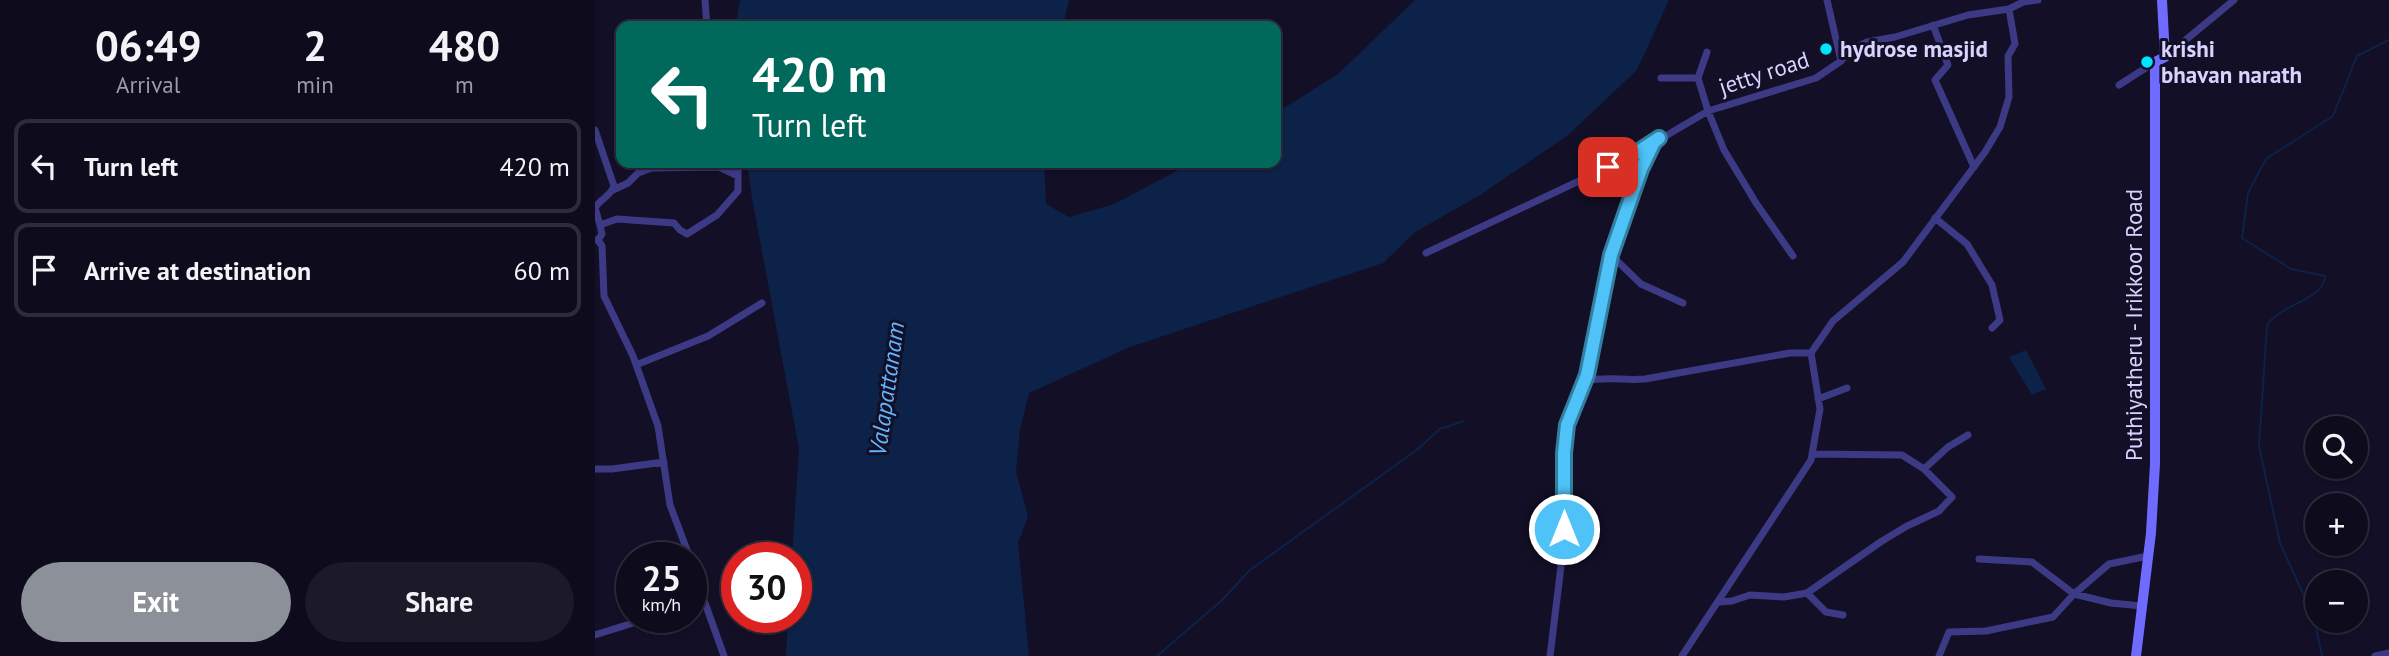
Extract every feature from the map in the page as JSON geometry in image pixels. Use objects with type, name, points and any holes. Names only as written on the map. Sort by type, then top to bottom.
[{"type":"main road","name":"Puthiyatheru - Irikkoor Road","points":[[2136,656],[2155,464],[2162,0]]},
{"type":"street","points":[[705,0],[707,21]]},
{"type":"street","points":[[1827,0],[1841,61]]},
{"type":"street","name":"jetty road","points":[[1426,253],[1630,157],[1708,111],[1816,78],[1841,61],[1851,50],[1867,42],[2039,0]]},
{"type":"street","points":[[2119,85],[2160,60],[2234,0]]},
{"type":"street","points":[[1682,656],[1811,460],[1819,409],[1811,353],[1833,321],[1903,262],[1974,167],[2000,127],[2009,97],[2008,56],[2015,44],[2009,9]]},
{"type":"street","points":[[1933,25],[1948,65],[1935,80],[1974,167]]},
{"type":"street","points":[[1707,52],[1698,78],[1724,150],[1793,256]]},
{"type":"street","points":[[1661,78],[1698,78]]},
{"type":"street","points":[[595,130],[614,186],[613,190]]},
{"type":"street","points":[[1550,656],[1562,558],[1567,425],[1585,381],[1611,255],[1641,169],[1654,142],[1659,138]]},
{"type":"street","points":[[652,168],[638,173],[599,202],[595,208],[602,234],[596,240],[602,246],[604,296],[636,365],[658,426],[670,505],[684,542]]},
{"type":"street","points":[[721,168],[738,176]]},
{"type":"street","points":[[600,225],[617,219],[674,223],[687,233],[717,215],[738,191],[738,168]]},
{"type":"street","points":[[1935,218],[1967,244],[1992,285],[2000,320],[1992,328]]},
{"type":"street","points":[[1611,255],[1641,284],[1683,303]]},
{"type":"street","points":[[636,365],[708,336],[762,303]]},
{"type":"street","points":[[1585,381],[1603,377],[1646,379],[1790,353],[1811,353]]},
{"type":"street","points":[[1818,399],[1847,388]]},
{"type":"street","points":[[1924,469],[1948,447],[1968,435]]},
{"type":"street","points":[[1719,602],[1732,601],[1750,594],[1784,597],[1807,593],[1898,531],[1939,511],[1952,498],[1924,469],[1902,455],[1812,454]]},
{"type":"street","points":[[595,469],[664,462]]},
{"type":"street","points":[[1939,656],[1949,632],[1986,631],[2053,617],[2074,594],[2109,564],[2148,556]]},
{"type":"street","points":[[1979,559],[2032,562],[2074,594],[2111,603],[2142,606]]},
{"type":"street","points":[[1807,593],[1826,612],[1843,615]]},
{"type":"street","points":[[707,609],[724,656]]},
{"type":"street","points":[[595,635],[616,628]]},
{"type":"street","points":[[2375,656],[2389,653]]},
{"type":"water","points":[[740,0],[1069,0],[1064,21],[737,21]]},
{"type":"water","name":"Valapattanam","points":[[1415,0],[1669,0],[1637,70],[1567,136],[1480,195],[1414,233],[1383,263],[1130,347],[1029,393],[1020,430],[1016,471],[1028,517],[1018,543],[1029,656],[786,656],[787,633],[812,633],[812,542],[793,542],[799,449],[748,168],[1044,168],[1046,204],[1069,217],[1114,204],[1182,168],[1281,168],[1281,110],[1338,74]]},
{"type":"water","points":[[2026,350],[2046,389],[2032,395],[2009,357]]},
{"type":"waterway","points":[[2322,656],[2314,618],[2280,543],[2259,446],[2267,325],[2282,312],[2310,297],[2323,284],[2325,276],[2291,269],[2242,238],[2248,193],[2266,159],[2333,116],[2357,56],[2389,40]]},
{"type":"waterway","points":[[1157,656],[1221,601],[1250,570],[1418,449],[1440,429],[1464,421]]},
{"type":"place","name":"hydrose masjid","points":[[1826,49]]},
{"type":"place","name":"krishi bhavan narath","points":[[2147,62]]},
{"type":"route","points":[[1564,529],[1564,453],[1567,425],[1587,375],[1611,255],[1641,169],[1654,142],[1659,138],[1630,157],[1608,167]]}]
